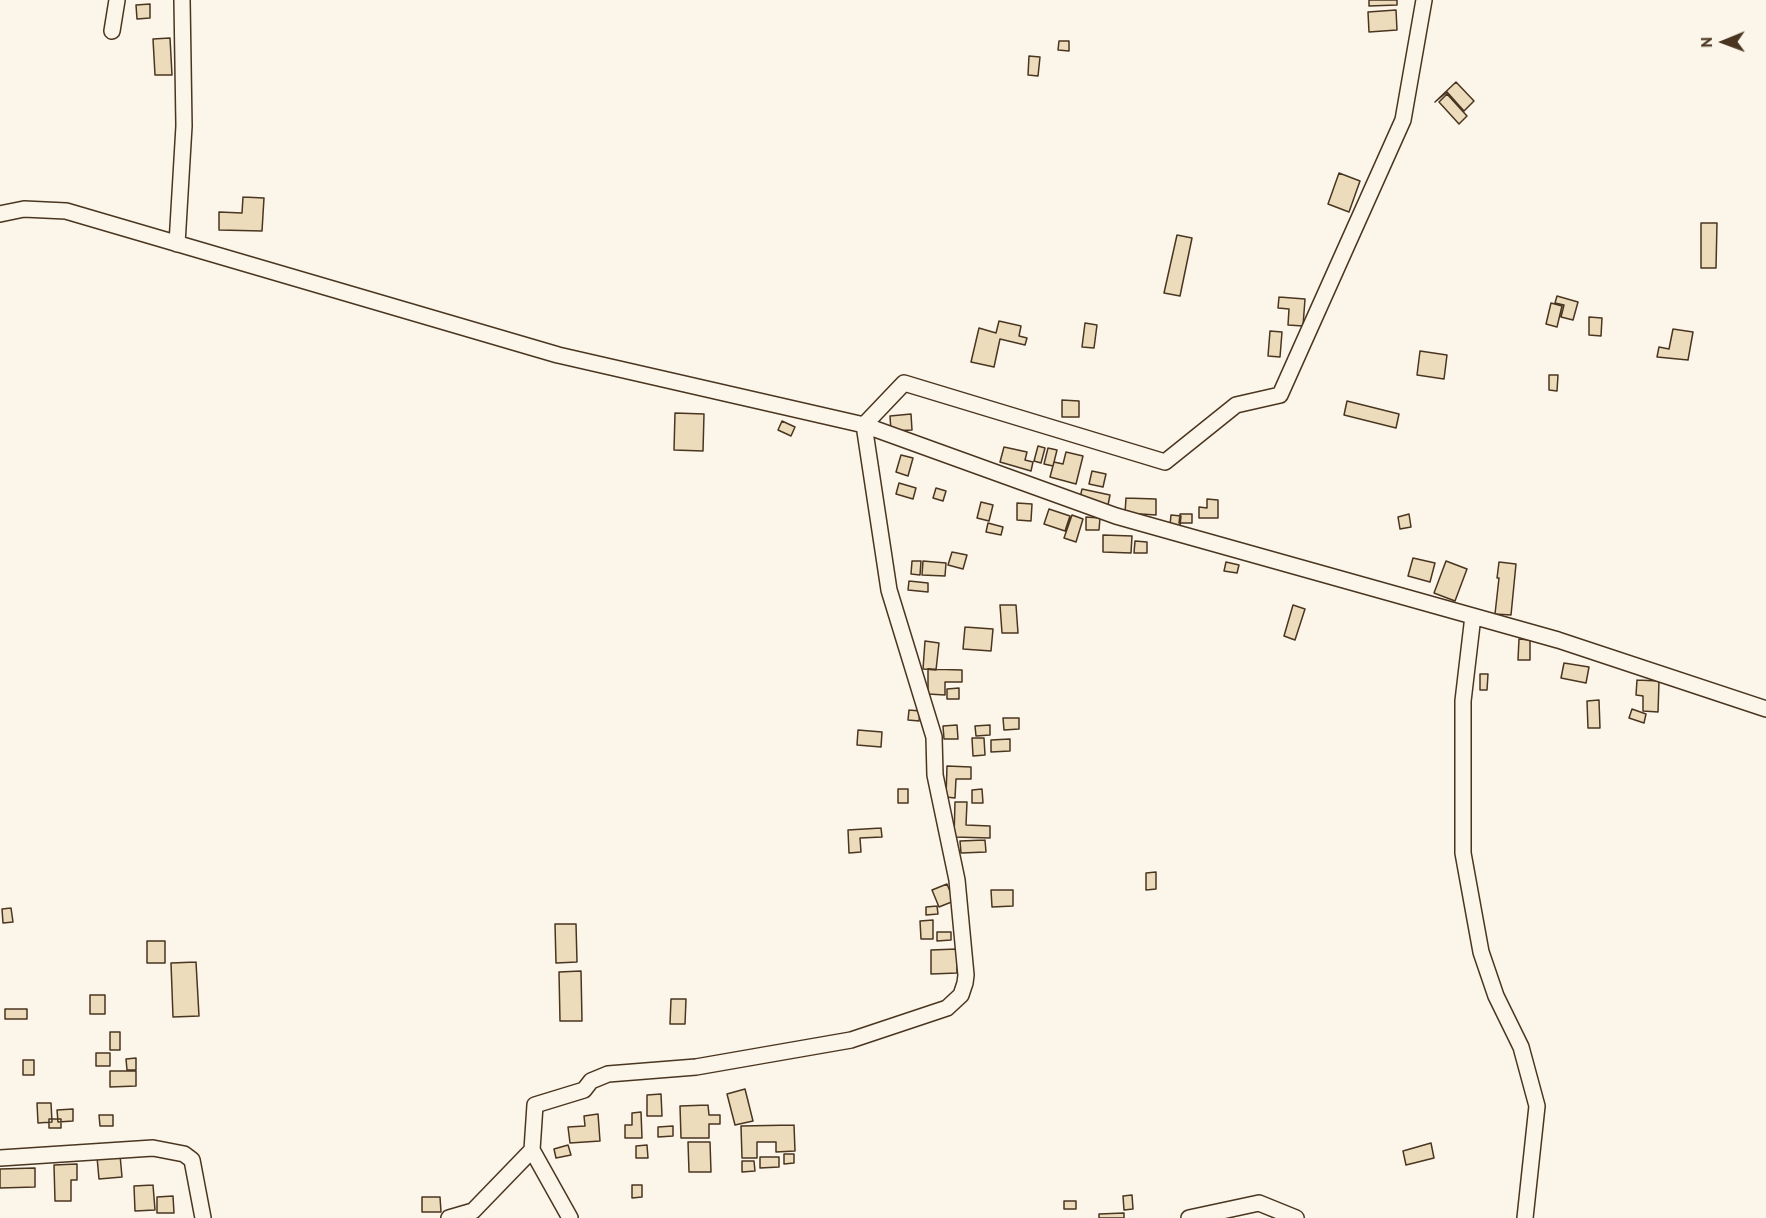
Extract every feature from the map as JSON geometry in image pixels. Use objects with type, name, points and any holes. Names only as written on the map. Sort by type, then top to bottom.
[{"type":"street","points":[[112,31],[117,0]]},
{"type":"street","points":[[177,244],[184,126],[182,0]]},
{"type":"street","points":[[864,425],[904,383],[1165,462],[1236,405],[1280,395],[1403,120],[1424,0]]},
{"type":"street","points":[[0,214],[24,209],[66,211],[558,355],[864,425],[1116,516],[1558,640],[1766,710]]},
{"type":"street","points":[[570,1218],[532,1150],[535,1105],[584,1090],[591,1081],[609,1074],[696,1067],[851,1040],[946,1008],[964,989],[965,957],[957,880],[935,775],[934,737],[889,590],[864,425]]},
{"type":"street","points":[[1473,616],[1463,701],[1463,853],[1481,952],[1496,996],[1521,1047],[1537,1106],[1525,1218]]},
{"type":"street","points":[[0,1158],[153,1148],[184,1154],[192,1160],[203,1218]]},
{"type":"street","points":[[449,1218],[474,1211],[532,1150]]},
{"type":"street","points":[[1189,1218],[1259,1203],[1296,1218]]},
{"type":"building","points":[[1369,0],[1397,0],[1397,5],[1369,6]]},
{"type":"building","points":[[150,4],[150,18],[137,19],[136,5]]},
{"type":"building","points":[[1396,10],[1397,30],[1369,32],[1368,12]]},
{"type":"building","points":[[170,38],[172,75],[155,75],[153,39]]},
{"type":"building","points":[[1059,41],[1069,41],[1069,51],[1058,50]]},
{"type":"building","points":[[1029,56],[1040,57],[1038,76],[1028,75]]},
{"type":"building","points":[[1456,82],[1474,101],[1464,111],[1447,92],[1435,102]]},
{"type":"building","points":[[1447,94],[1467,116],[1459,124],[1439,102]]},
{"type":"building","points":[[1339,173],[1360,181],[1349,212],[1328,204]]},
{"type":"building","points":[[243,197],[264,198],[262,231],[219,230],[219,212],[242,213]]},
{"type":"building","points":[[1701,223],[1717,223],[1716,268],[1701,268]]},
{"type":"building","points":[[1177,235],[1192,238],[1180,296],[1164,293]]},
{"type":"building","points":[[1557,296],[1578,302],[1573,320],[1561,317],[1564,305],[1555,303]]},
{"type":"building","points":[[1279,297],[1305,299],[1303,326],[1288,325],[1289,309],[1278,308]]},
{"type":"building","points":[[1551,303],[1562,306],[1557,327],[1546,324]]},
{"type":"building","points":[[1589,317],[1602,318],[1601,336],[1589,335]]},
{"type":"building","points":[[999,321],[1021,326],[1019,336],[1027,338],[1025,345],[1000,339],[994,367],[971,362],[979,328],[996,333]]},
{"type":"building","points":[[1085,323],[1097,325],[1094,348],[1082,347]]},
{"type":"building","points":[[1673,329],[1693,332],[1688,360],[1657,357],[1659,347],[1669,349]]},
{"type":"building","points":[[1270,331],[1282,332],[1280,357],[1268,356]]},
{"type":"building","points":[[1420,351],[1447,355],[1444,379],[1417,375]]},
{"type":"building","points":[[1549,375],[1558,375],[1557,391],[1549,390]]},
{"type":"building","points":[[1062,400],[1079,401],[1079,417],[1062,417]]},
{"type":"building","points":[[1347,401],[1399,414],[1396,428],[1344,415]]},
{"type":"building","points":[[675,413],[704,414],[703,451],[674,450]]},
{"type":"building","points":[[911,414],[912,430],[891,431],[890,416]]},
{"type":"building","points":[[782,421],[795,427],[791,436],[778,430]]},
{"type":"building","points":[[1038,446],[1045,448],[1041,463],[1034,461]]},
{"type":"building","points":[[1004,447],[1027,452],[1025,460],[1033,462],[1031,471],[1000,462]]},
{"type":"building","points":[[1048,448],[1057,450],[1053,466],[1044,464]]},
{"type":"building","points":[[1066,452],[1083,456],[1076,484],[1050,477],[1054,462],[1063,464]]},
{"type":"building","points":[[901,455],[913,458],[908,476],[896,472]]},
{"type":"building","points":[[1092,471],[1106,474],[1103,487],[1089,484]]},
{"type":"building","points":[[899,483],[916,488],[913,499],[896,494]]},
{"type":"building","points":[[936,488],[946,491],[943,501],[933,498]]},
{"type":"building","points":[[1082,489],[1110,495],[1108,505],[1080,498]]},
{"type":"building","points":[[1126,498],[1156,499],[1156,515],[1125,513]]},
{"type":"building","points":[[1207,499],[1218,500],[1218,518],[1199,518],[1199,507],[1207,508]]},
{"type":"building","points":[[981,502],[993,505],[989,521],[977,518]]},
{"type":"building","points":[[1017,503],[1032,504],[1031,521],[1017,520]]},
{"type":"building","points":[[1049,509],[1070,516],[1065,531],[1044,524]]},
{"type":"building","points":[[1180,514],[1192,514],[1192,523],[1179,523]]},
{"type":"building","points":[[1409,514],[1411,527],[1400,529],[1398,517]]},
{"type":"building","points":[[1072,515],[1083,519],[1076,542],[1064,538]]},
{"type":"building","points":[[1171,515],[1181,516],[1180,526],[1170,525]]},
{"type":"building","points":[[1086,517],[1100,518],[1099,530],[1086,530]]},
{"type":"building","points":[[988,523],[1003,527],[1001,535],[986,532]]},
{"type":"building","points":[[1103,535],[1132,536],[1131,553],[1103,552]]},
{"type":"building","points":[[1135,541],[1147,542],[1147,553],[1134,553]]},
{"type":"building","points":[[952,552],[967,555],[963,569],[948,565]]},
{"type":"building","points":[[1413,558],[1435,563],[1430,582],[1408,576]]},
{"type":"building","points":[[912,561],[921,561],[920,575],[911,574]]},
{"type":"building","points":[[923,561],[946,563],[945,576],[922,575]]},
{"type":"building","points":[[1446,561],[1467,569],[1455,601],[1434,593]]},
{"type":"building","points":[[1226,562],[1239,565],[1237,573],[1224,571]]},
{"type":"building","points":[[1499,562],[1516,564],[1511,615],[1495,614]]},
{"type":"building","points":[[909,581],[928,583],[928,592],[908,590]]},
{"type":"building","points":[[1000,605],[1016,605],[1018,633],[1002,633]]},
{"type":"building","points":[[1293,605],[1305,609],[1295,640],[1284,636]]},
{"type":"building","points":[[965,627],[993,629],[991,651],[963,649]]},
{"type":"building","points":[[1519,639],[1530,640],[1530,660],[1518,660]]},
{"type":"building","points":[[925,641],[939,643],[936,670],[923,669]]},
{"type":"building","points":[[1564,663],[1589,667],[1586,683],[1561,678]]},
{"type":"building","points":[[928,669],[962,670],[962,682],[945,682],[945,695],[928,694]]},
{"type":"building","points":[[1480,674],[1488,674],[1487,690],[1480,690]]},
{"type":"building","points":[[1637,680],[1659,681],[1658,712],[1643,711],[1643,696],[1636,695]]},
{"type":"building","points":[[959,688],[959,699],[947,699],[947,689]]},
{"type":"building","points":[[1599,700],[1600,728],[1588,728],[1587,701]]},
{"type":"building","points":[[1632,709],[1646,714],[1644,723],[1629,718]]},
{"type":"building","points":[[909,710],[920,711],[919,721],[908,720]]},
{"type":"building","points":[[1003,718],[1019,718],[1019,729],[1004,730]]},
{"type":"building","points":[[957,725],[958,739],[944,739],[943,726]]},
{"type":"building","points":[[990,725],[990,735],[976,736],[975,726]]},
{"type":"building","points":[[858,730],[882,732],[881,747],[857,745]]},
{"type":"building","points":[[972,738],[984,738],[985,755],[973,756]]},
{"type":"building","points":[[1010,739],[1010,751],[991,752],[991,740]]},
{"type":"building","points":[[947,766],[971,767],[971,779],[956,779],[955,798],[946,797]]},
{"type":"building","points":[[898,789],[908,789],[908,803],[898,803]]},
{"type":"building","points":[[982,789],[983,803],[972,803],[972,790]]},
{"type":"building","points":[[955,802],[967,802],[966,825],[990,826],[990,838],[954,837]]},
{"type":"building","points":[[881,828],[882,837],[860,838],[861,852],[849,853],[848,830]]},
{"type":"building","points":[[985,840],[986,852],[961,853],[960,841]]},
{"type":"building","points":[[1156,872],[1156,889],[1146,890],[1146,873]]},
{"type":"building","points":[[947,884],[954,901],[939,907],[932,890]]},
{"type":"building","points":[[991,890],[1013,890],[1013,906],[992,907]]},
{"type":"building","points":[[937,906],[938,914],[926,915],[926,907]]},
{"type":"building","points":[[11,908],[13,922],[3,923],[2,909]]},
{"type":"building","points":[[933,920],[933,939],[921,939],[920,921]]},
{"type":"building","points":[[555,924],[576,924],[577,962],[556,963]]},
{"type":"building","points":[[937,932],[951,932],[951,940],[937,941]]},
{"type":"building","points":[[147,941],[165,941],[165,963],[147,963]]},
{"type":"building","points":[[957,949],[957,973],[931,974],[931,950]]},
{"type":"building","points":[[196,962],[199,1016],[173,1017],[171,963]]},
{"type":"building","points":[[581,971],[582,1021],[560,1021],[559,972]]},
{"type":"building","points":[[90,995],[105,995],[105,1014],[90,1014]]},
{"type":"building","points":[[671,999],[686,999],[685,1024],[670,1024]]},
{"type":"building","points":[[5,1009],[27,1009],[27,1019],[5,1019]]},
{"type":"building","points":[[110,1032],[120,1032],[120,1050],[110,1050]]},
{"type":"building","points":[[96,1053],[110,1053],[110,1066],[96,1066]]},
{"type":"building","points":[[136,1058],[136,1070],[127,1070],[126,1059]]},
{"type":"building","points":[[23,1060],[34,1060],[34,1075],[23,1075]]},
{"type":"building","points":[[110,1071],[136,1071],[136,1086],[110,1087]]},
{"type":"building","points":[[745,1089],[753,1121],[735,1125],[727,1094]]},
{"type":"building","points":[[661,1094],[662,1116],[647,1116],[647,1095]]},
{"type":"building","points":[[37,1103],[51,1103],[52,1122],[38,1123]]},
{"type":"building","points":[[708,1105],[709,1115],[720,1115],[720,1124],[709,1124],[709,1138],[681,1138],[680,1106]]},
{"type":"building","points":[[73,1109],[73,1121],[58,1122],[57,1110]]},
{"type":"building","points":[[641,1112],[642,1138],[625,1138],[625,1125],[632,1125],[632,1113]]},
{"type":"building","points":[[598,1114],[600,1141],[570,1143],[568,1127],[585,1126],[584,1116]]},
{"type":"building","points":[[99,1115],[113,1115],[113,1126],[100,1126]]},
{"type":"building","points":[[49,1119],[61,1119],[61,1128],[49,1128]]},
{"type":"building","points":[[794,1125],[795,1151],[776,1152],[776,1142],[757,1142],[757,1158],[742,1158],[741,1126]]},
{"type":"building","points":[[673,1126],[673,1136],[658,1137],[658,1127]]},
{"type":"building","points":[[688,1142],[710,1142],[711,1172],[689,1172]]},
{"type":"building","points":[[1431,1143],[1434,1158],[1406,1165],[1403,1151]]},
{"type":"building","points":[[568,1145],[571,1155],[556,1158],[554,1149]]},
{"type":"building","points":[[647,1145],[648,1158],[636,1158],[636,1146]]},
{"type":"building","points":[[784,1154],[794,1154],[794,1163],[784,1164]]},
{"type":"building","points":[[120,1155],[122,1177],[99,1179],[97,1157]]},
{"type":"building","points":[[760,1157],[779,1157],[779,1167],[760,1168]]},
{"type":"building","points":[[742,1161],[754,1161],[755,1171],[742,1172]]},
{"type":"building","points":[[77,1164],[77,1180],[71,1180],[71,1201],[55,1201],[54,1165]]},
{"type":"building","points":[[35,1168],[35,1187],[0,1188],[0,1169]]},
{"type":"building","points":[[153,1185],[155,1210],[135,1211],[134,1186]]},
{"type":"building","points":[[632,1185],[642,1185],[642,1197],[632,1198]]},
{"type":"building","points":[[1132,1195],[1133,1209],[1124,1210],[1123,1196]]},
{"type":"building","points":[[173,1196],[174,1213],[157,1213],[157,1197]]},
{"type":"building","points":[[422,1197],[440,1197],[441,1212],[422,1212]]},
{"type":"building","points":[[1064,1201],[1076,1201],[1076,1209],[1064,1209]]},
{"type":"building","points":[[1124,1213],[1124,1218],[1099,1218],[1099,1214]]}]
